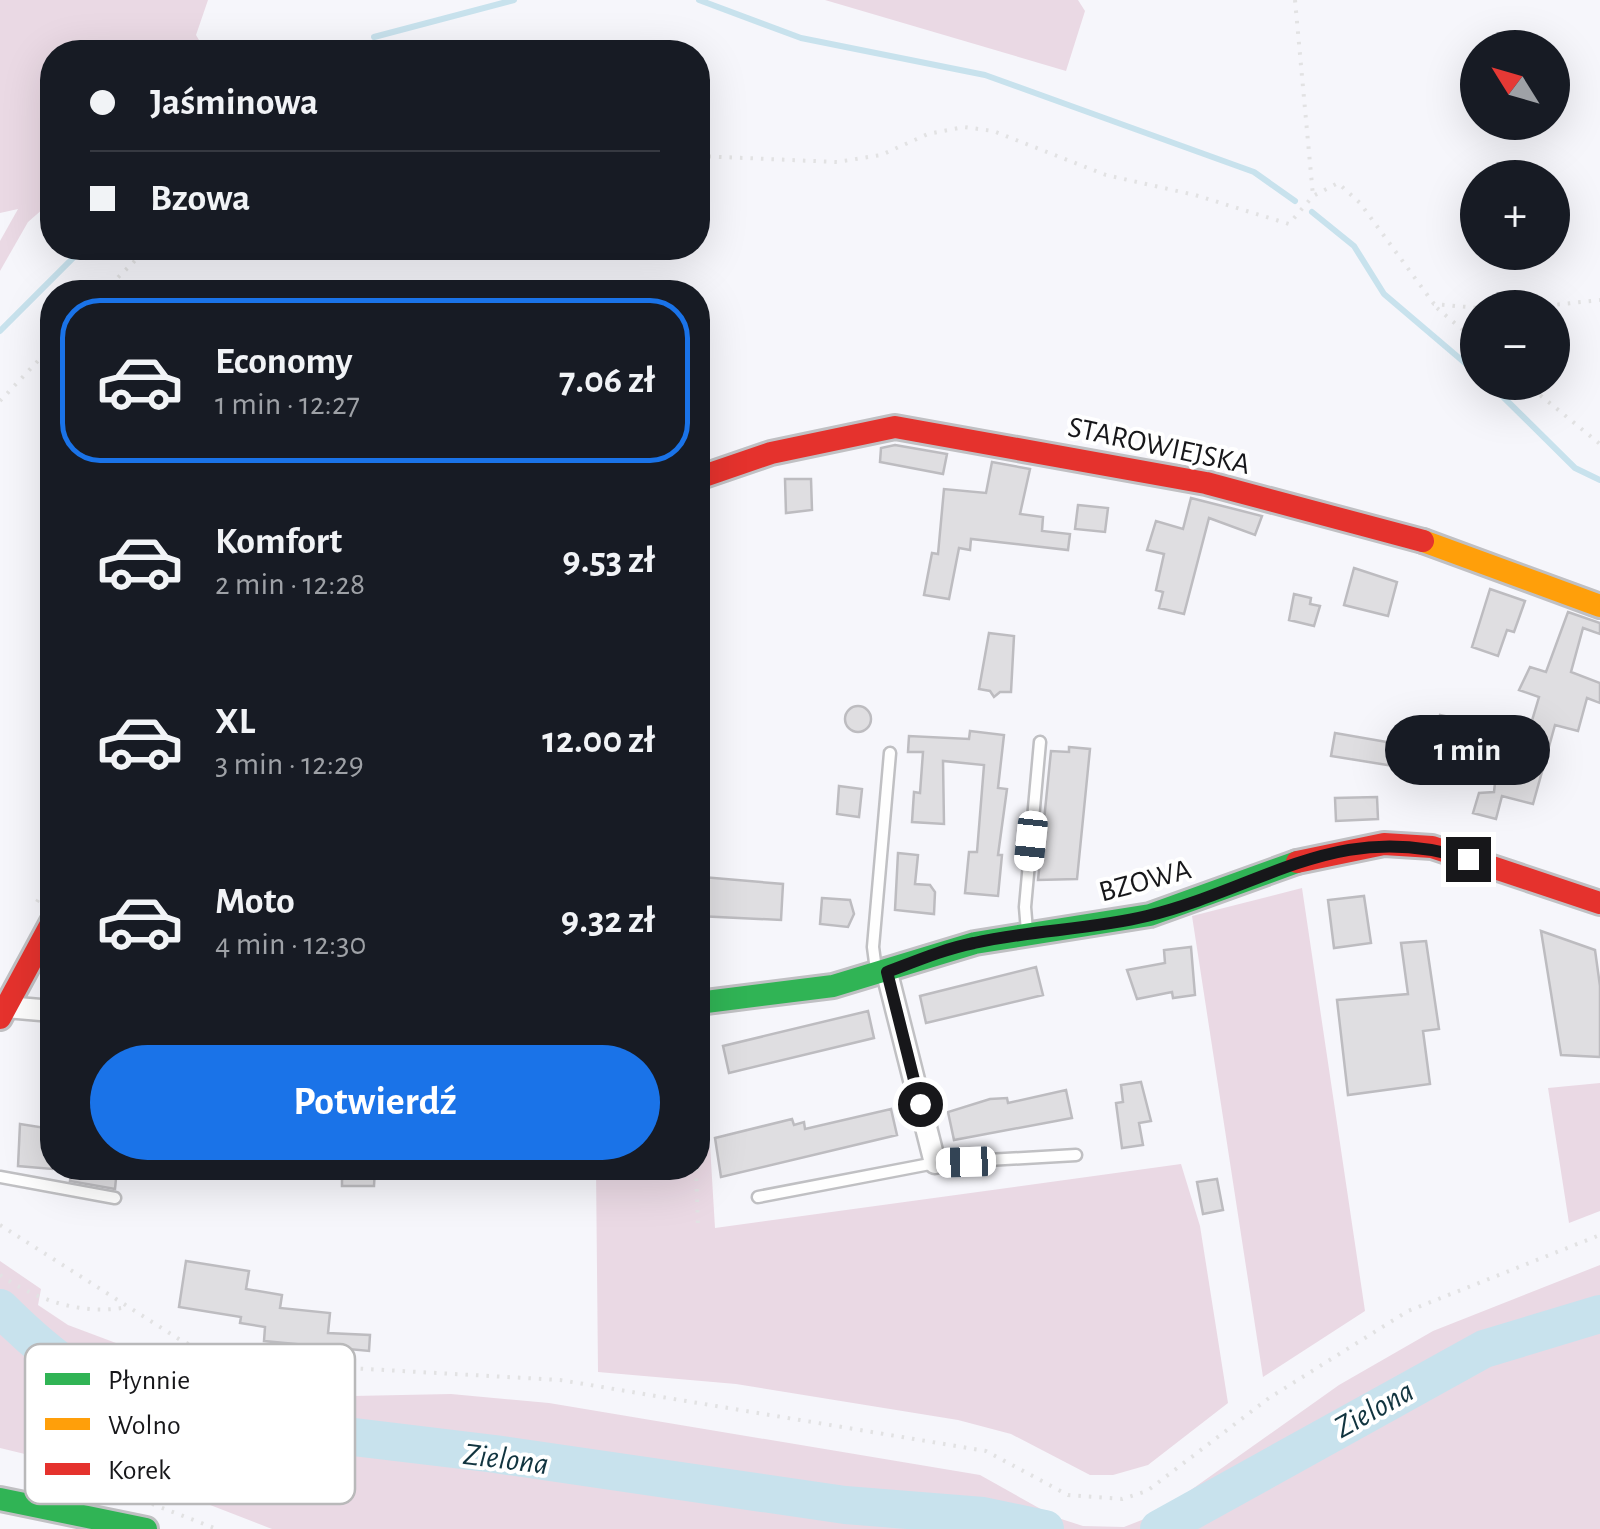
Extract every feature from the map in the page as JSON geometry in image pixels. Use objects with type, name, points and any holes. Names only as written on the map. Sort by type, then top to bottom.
[{"type":"street","name":"STAROWIEJSKA","points":[[710,474],[771,453],[895,427],[1206,483],[1452,549],[1600,606]]},
{"type":"street","name":"BZOWA","points":[[710,1002],[806,990],[882,974],[974,942],[1150,915],[1284,864],[1384,844],[1432,848],[1600,903]]},
{"type":"street","points":[[40,944],[3,1012],[40,1011]]},
{"type":"street","points":[[882,974],[935,1163]]},
{"type":"street","points":[[0,1499],[146,1529]]},
{"type":"lane","points":[[1028,934],[1025,907],[1040,742]]},
{"type":"lane","points":[[882,974],[873,947],[890,754]]},
{"type":"lane","points":[[758,1197],[935,1163],[1076,1155]]},
{"type":"lane","points":[[0,1176],[114,1198]]},
{"type":"path","points":[[1295,0],[1313,196]]},
{"type":"path","points":[[710,157],[837,162],[881,154],[928,134],[964,127],[993,130],[1106,176],[1196,196],[1288,224],[1313,196],[1338,183],[1360,203],[1434,304],[1460,326]]},
{"type":"path","points":[[115,280],[136,260]]},
{"type":"path","points":[[1570,303],[1600,300]]},
{"type":"path","points":[[1434,304],[1460,306]]},
{"type":"path","points":[[0,401],[40,359]]},
{"type":"path","points":[[1546,400],[1600,444]]},
{"type":"path","points":[[696,1180],[698,1227]]},
{"type":"path","points":[[0,1225],[189,1344]]},
{"type":"path","points":[[355,1368],[560,1380],[986,1451],[1068,1494],[1122,1499],[1147,1491],[1302,1375],[1408,1311],[1600,1235]]},
{"type":"path","points":[[0,1275],[39,1298],[92,1309],[127,1307]]},
{"type":"shaded area","points":[[0,0],[208,0],[196,35],[199,40],[40,40],[40,212],[28,222],[0,271],[0,241],[18,209],[0,213]]},
{"type":"shaded area","points":[[825,0],[1078,0],[1085,11],[1066,71]]},
{"type":"shaded area","points":[[1302,888],[1365,1311],[1263,1377],[1192,916]]},
{"type":"shaded area","points":[[1600,1083],[1600,1211],[1569,1223],[1548,1088]]},
{"type":"shaded area","points":[[710,1145],[715,1228],[1181,1164],[1200,1226],[1228,1403],[1148,1465],[1113,1475],[1090,1475],[1011,1434],[958,1420],[736,1384],[598,1372],[596,1180],[710,1180]]},
{"type":"shaded area","points":[[0,1261],[41,1289],[38,1305],[68,1325],[119,1344],[25,1344],[25,1454],[0,1448]]},
{"type":"shaded area","points":[[1600,1265],[1600,1529],[272,1529],[207,1504],[355,1504],[355,1396],[451,1394],[549,1403],[980,1475],[1055,1517],[1083,1526],[1124,1527],[1157,1514],[1339,1385],[1433,1331]]},
{"type":"building","points":[[895,445],[947,454],[943,474],[880,462],[881,448]]},
{"type":"building","points":[[992,462],[1030,469],[1020,514],[1043,517],[1042,531],[1070,534],[1068,550],[971,539],[970,550],[959,548],[949,599],[924,595],[932,553],[938,554],[944,489],[986,493]]},
{"type":"building","points":[[785,479],[811,479],[812,510],[786,513]]},
{"type":"building","points":[[1191,498],[1262,516],[1255,535],[1209,518],[1184,614],[1159,608],[1163,592],[1156,590],[1164,554],[1147,550],[1156,521],[1183,529]]},
{"type":"building","points":[[1078,505],[1108,508],[1105,532],[1075,529]]},
{"type":"building","points":[[1354,568],[1397,582],[1388,616],[1344,605]]},
{"type":"building","points":[[1490,589],[1525,601],[1514,632],[1507,630],[1498,656],[1472,647]]},
{"type":"building","points":[[1294,594],[1311,598],[1310,604],[1320,606],[1314,626],[1289,620]]},
{"type":"building","points":[[1568,612],[1600,623],[1600,634],[1583,628],[1571,672],[1600,683],[1600,703],[1587,698],[1578,731],[1555,725],[1533,804],[1502,796],[1496,819],[1473,813],[1479,793],[1494,792],[1495,783],[1440,774],[1441,760],[1429,757],[1440,715],[1528,734],[1539,697],[1519,690],[1530,667],[1546,672]]},
{"type":"building","points":[[989,633],[1014,636],[1011,692],[1000,692],[994,697],[990,691],[979,689]]},
{"type":"building","points":[[858,706],[867,710],[871,719],[867,728],[858,732],[849,728],[845,719],[849,710]]},
{"type":"building","points":[[970,731],[1004,735],[998,788],[1007,789],[998,855],[1002,855],[998,896],[965,893],[969,852],[977,852],[984,765],[943,761],[944,824],[912,822],[914,792],[920,793],[923,752],[908,752],[909,736],[969,739]]},
{"type":"building","points":[[1335,733],[1404,745],[1400,767],[1331,756]]},
{"type":"building","points":[[1069,747],[1090,749],[1077,879],[1038,880],[1051,751],[1069,752]]},
{"type":"building","points":[[839,786],[862,789],[859,817],[837,814]]},
{"type":"building","points":[[1377,797],[1378,819],[1336,821],[1335,798]]},
{"type":"building","points":[[898,853],[918,855],[915,884],[930,885],[935,892],[934,914],[895,910]]},
{"type":"building","points":[[710,878],[783,884],[781,920],[710,917]]},
{"type":"building","points":[[1364,896],[1371,943],[1334,948],[1328,900]]},
{"type":"building","points":[[822,898],[850,900],[854,914],[848,927],[820,924]]},
{"type":"building","points":[[1541,931],[1595,950],[1600,986],[1600,1057],[1561,1055]]},
{"type":"building","points":[[1426,941],[1439,1029],[1423,1031],[1430,1084],[1348,1095],[1337,1000],[1408,994],[1401,943]]},
{"type":"building","points":[[1191,947],[1195,995],[1173,998],[1172,992],[1137,999],[1127,970],[1165,963],[1164,950]]},
{"type":"building","points":[[1036,967],[1043,995],[926,1023],[920,996]]},
{"type":"building","points":[[868,1011],[874,1038],[729,1073],[723,1046]]},
{"type":"building","points":[[1141,1082],[1151,1121],[1139,1123],[1143,1145],[1122,1148],[1116,1103],[1123,1102],[1121,1085]]},
{"type":"building","points":[[1066,1090],[1072,1118],[954,1140],[948,1112],[990,1099],[1007,1098],[1008,1103]]},
{"type":"building","points":[[891,1109],[897,1135],[721,1177],[715,1138],[792,1119],[794,1125],[804,1122],[805,1129]]},
{"type":"building","points":[[20,1124],[40,1127],[40,1168],[18,1166]]},
{"type":"building","points":[[1217,1179],[1223,1210],[1203,1214],[1197,1182]]},
{"type":"building","points":[[70,1180],[116,1180],[115,1189]]},
{"type":"building","points":[[342,1180],[374,1180],[374,1186],[342,1186]]},
{"type":"building","points":[[186,1261],[249,1271],[246,1289],[282,1295],[280,1308],[330,1313],[328,1333],[370,1335],[369,1351],[355,1350],[355,1344],[264,1341],[265,1327],[240,1323],[241,1317],[179,1307]]},
{"type":"waterway","points":[[374,37],[514,0]]},
{"type":"waterway","points":[[699,0],[801,38],[985,75],[1254,172],[1295,201]]},
{"type":"waterway","points":[[1312,212],[1354,246],[1384,294],[1460,359]]},
{"type":"waterway","points":[[51,280],[71,260]]},
{"type":"waterway","points":[[0,331],[40,291]]},
{"type":"waterway","points":[[1506,400],[1575,468],[1600,480]]},
{"type":"waterway","name":"Zielona","points":[[0,1308],[39,1344]]},
{"type":"waterway","name":"Zielona","points":[[1159,1529],[1484,1349],[1600,1314]]},
{"type":"waterway","name":"Zielona","points":[[355,1437],[845,1505],[983,1516],[1045,1529]]},
{"type":"traffic: fast","points":[[710,1001],[833,986],[975,943],[1150,915],[1297,862]]},
{"type":"traffic: fast","points":[[0,1499],[146,1529]]},
{"type":"traffic: slow","points":[[1423,541],[1600,606]]},
{"type":"traffic: jam","points":[[710,474],[771,453],[895,427],[1206,483],[1423,541]]},
{"type":"traffic: jam","points":[[1297,862],[1384,844],[1432,847],[1600,903]]},
{"type":"traffic: jam","points":[[0,1018],[40,944]]},
{"type":"route","points":[[920,1104],[887,972],[974,942],[1150,915],[1233,887],[1284,864],[1331,852],[1410,844],[1468,859]]}]
